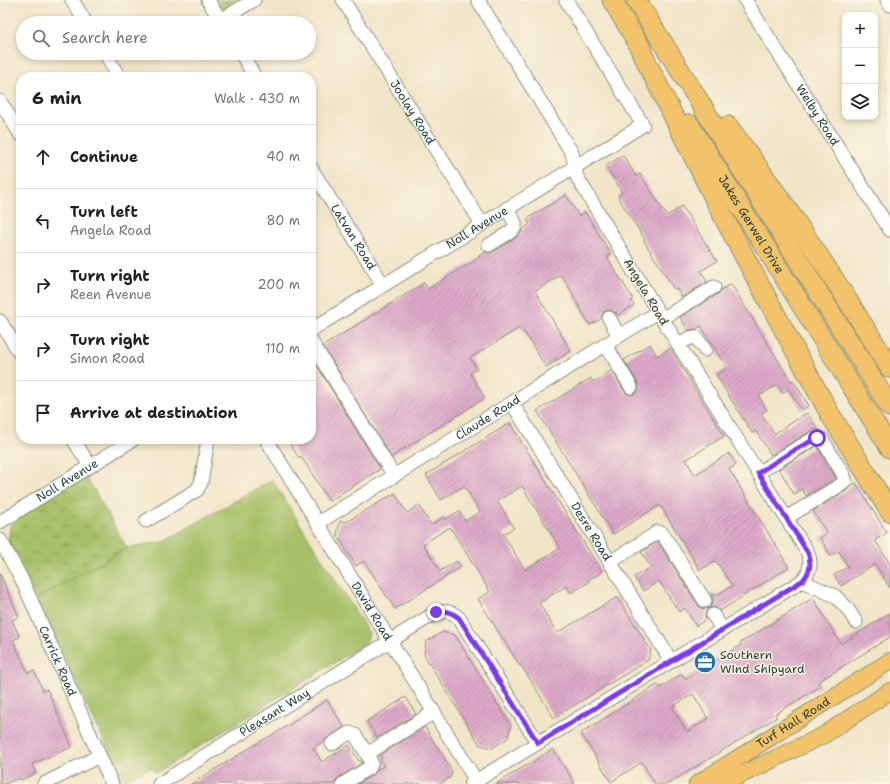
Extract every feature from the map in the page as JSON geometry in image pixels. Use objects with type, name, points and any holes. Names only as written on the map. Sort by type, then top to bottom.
[{"type":"highway","name":"Jakes Gerwel Drive","points":[[612,0],[890,448]]},
{"type":"highway","name":"Jakes Gerwel Drive","points":[[636,0],[890,407]]},
{"type":"highway","points":[[651,24],[776,191],[855,310],[890,368]]},
{"type":"highway","points":[[634,37],[757,282],[830,414],[890,512]]},
{"type":"main road","name":"Turf Hall Road","points":[[697,784],[890,661]]},
{"type":"main road","name":"Turf Hall Road","points":[[722,784],[824,735],[890,691]]},
{"type":"street","points":[[72,0],[82,16]]},
{"type":"street","points":[[208,0],[218,16]]},
{"type":"street","points":[[231,16],[254,0]]},
{"type":"street","name":"Joolay Road","points":[[343,0],[482,224]]},
{"type":"street","name":"Angela Road","points":[[478,0],[572,153],[577,178],[810,557],[809,570],[802,581]]},
{"type":"street","name":"Noll Avenue","points":[[316,327],[643,125],[566,0]]},
{"type":"street","name":"Welby Road","points":[[745,0],[890,230]]},
{"type":"street","points":[[887,0],[890,5]]},
{"type":"street","points":[[108,60],[116,72]]},
{"type":"street","points":[[245,60],[252,72]]},
{"type":"street","points":[[0,101],[16,127]]},
{"type":"street","name":"Latvan Road","points":[[316,176],[383,285]]},
{"type":"street","points":[[488,245],[510,232],[515,227],[515,223],[507,208]]},
{"type":"street","name":"Claude Road","points":[[318,523],[605,344],[714,287]]},
{"type":"street","points":[[608,318],[619,336]]},
{"type":"street","points":[[0,321],[16,347]]},
{"type":"street","points":[[678,344],[690,338],[696,337],[706,350]]},
{"type":"street","points":[[605,344],[631,386]]},
{"type":"street","points":[[316,349],[394,476]]},
{"type":"street","name":"Desre Road","points":[[512,403],[671,661]]},
{"type":"street","points":[[758,473],[791,452],[819,438],[822,440],[844,474],[845,482],[786,518]]},
{"type":"street","points":[[76,444],[90,466]]},
{"type":"street","name":"Noll Avenue","points":[[0,522],[126,444]]},
{"type":"street","points":[[146,521],[197,490],[201,482],[207,444]]},
{"type":"street","name":"David Road","points":[[269,444],[434,712],[475,783]]},
{"type":"street","points":[[610,562],[657,532],[662,533],[705,601]]},
{"type":"street","name":"Carrick Road","points":[[0,540],[22,580],[112,784]]},
{"type":"street","points":[[475,783],[722,629],[802,581],[835,596],[847,608],[856,622]]},
{"type":"street","name":"Pleasant Way","points":[[159,784],[436,612],[446,611],[456,615],[459,618],[538,743]]},
{"type":"street","points":[[713,615],[722,629]]},
{"type":"street","points":[[366,754],[434,712]]},
{"type":"street","points":[[332,744],[349,733],[355,735],[371,761],[372,765],[370,767],[343,784]]},
{"type":"street","points":[[44,784],[99,756]]},
{"type":"green space","points":[[213,0],[244,0],[232,7],[224,8],[216,5]]},
{"type":"green space","points":[[84,476],[94,490],[127,548],[36,599],[8,542],[11,522]]},
{"type":"green space","points":[[272,480],[369,633],[366,643],[156,773],[150,767],[126,780],[122,778],[36,599],[127,548],[163,542]]},
{"type":"building","points":[[623,155],[636,176],[640,174],[667,216],[682,206],[717,261],[701,271],[707,282],[682,297],[676,288],[674,289],[618,197],[622,192],[606,166]]},
{"type":"building","points":[[566,195],[579,216],[585,212],[611,254],[607,257],[633,299],[631,301],[634,305],[618,315],[616,312],[615,313],[610,310],[605,311],[602,314],[601,319],[590,325],[573,296],[574,295],[561,275],[535,291],[571,351],[546,367],[521,327],[470,358],[477,369],[470,373],[485,398],[391,457],[323,346],[424,283],[428,289],[480,257],[479,256],[485,252],[493,252],[514,239],[530,224],[527,219]]},
{"type":"building","points":[[731,284],[791,381],[793,380],[809,406],[802,410],[788,389],[782,393],[777,385],[759,396],[767,410],[761,413],[774,434],[807,413],[818,429],[813,430],[771,455],[756,431],[752,433],[716,375],[727,368],[701,326],[696,329],[688,330],[680,317],[718,294],[721,290]]},
{"type":"building","points":[[650,344],[657,356],[670,348],[724,436],[686,460],[695,475],[729,453],[736,465],[729,469],[789,567],[720,611],[713,607],[709,608],[713,600],[711,595],[713,593],[715,596],[732,586],[716,561],[700,570],[660,505],[613,534],[537,411],[591,378],[593,382],[612,370],[624,391],[627,394],[635,394],[638,391],[638,383],[624,360]]},
{"type":"building","points":[[316,364],[380,469],[329,501],[301,456],[299,458],[290,444],[316,444]]},
{"type":"building","points":[[510,423],[602,572],[588,580],[589,582],[571,593],[566,586],[539,603],[557,633],[617,597],[651,650],[648,660],[554,718],[478,599],[490,592],[450,527],[423,544],[440,571],[457,561],[461,567],[395,609],[364,561],[356,566],[337,535],[340,521],[346,522],[395,493],[407,513],[419,505],[431,525],[444,517],[446,519],[459,511],[465,521],[480,512],[464,486],[441,500],[426,475]],"holes":[[[522,486],[560,548],[525,570],[503,534],[514,528],[497,501]]]},
{"type":"building","points":[[817,446],[836,478],[806,496],[802,489],[794,494],[779,469]]},
{"type":"building","points":[[856,483],[887,533],[875,540],[890,564],[890,588],[875,564],[841,586],[834,575],[848,567],[839,551],[831,556],[820,538],[827,533],[813,511],[846,491]]},
{"type":"building","points":[[658,542],[698,605],[701,608],[709,608],[706,612],[706,619],[696,626],[685,608],[679,612],[659,581],[643,591],[634,577],[651,567],[641,552]]},
{"type":"building","points":[[0,574],[19,617],[12,620],[20,637],[13,640],[28,673],[34,670],[43,691],[47,689],[72,747],[32,764],[36,773],[21,780],[20,778],[4,784],[0,784]]},
{"type":"building","points":[[813,598],[841,644],[890,613],[890,637],[818,682],[821,686],[775,714],[777,717],[668,784],[655,784],[642,762],[611,782],[581,733],[657,685],[660,688],[682,674],[685,679],[741,645],[740,643]],"holes":[[[693,694],[708,719],[687,732],[672,707]]]},
{"type":"building","points":[[442,632],[455,635],[511,726],[508,738],[492,748],[480,745],[424,655],[426,642]]},
{"type":"building","points":[[406,697],[416,714],[377,738],[367,721]]},
{"type":"building","points":[[327,700],[344,727],[313,748],[322,762],[349,745],[359,761],[360,760],[362,763],[339,777],[335,784],[191,784],[294,722]]},
{"type":"building","points":[[425,727],[452,771],[451,777],[440,784],[358,784],[384,766],[380,760],[382,758],[380,755]]},
{"type":"building","points":[[553,749],[575,784],[496,784]]},
{"type":"place","name":"Southern Wind Shipyard","points":[[705,662]]},
{"type":"route","points":[[436,612],[451,612],[459,618],[538,743],[802,581],[809,570],[810,557],[758,473],[812,439],[817,438]]}]
